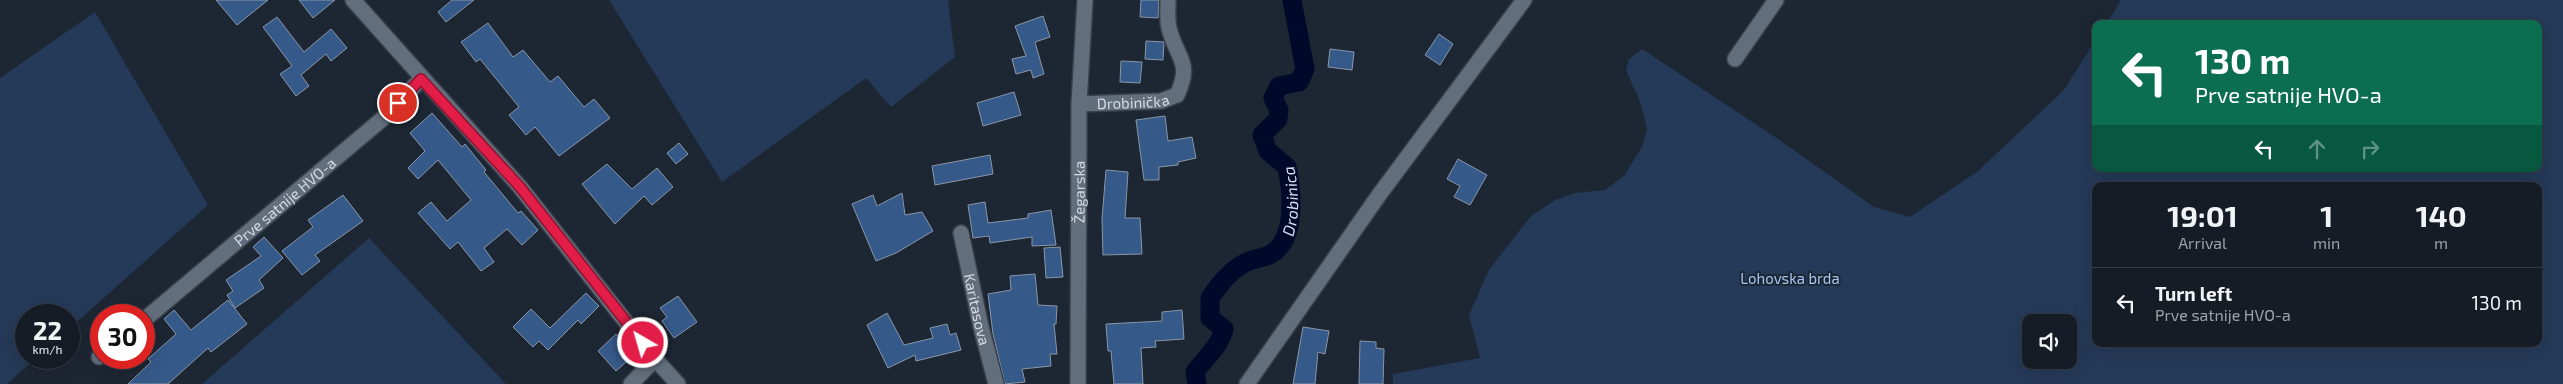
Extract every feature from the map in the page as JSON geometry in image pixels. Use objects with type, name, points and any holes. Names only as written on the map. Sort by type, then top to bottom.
[{"type":"street","points":[[353,0],[421,79],[520,187],[655,359],[678,384]]},
{"type":"street","name":"Žegarska","points":[[1078,384],[1079,104],[1085,0]]},
{"type":"street","name":"Drobinička","points":[[1079,104],[1161,101],[1177,95],[1185,78],[1183,62],[1168,27],[1168,0]]},
{"type":"street","points":[[1247,384],[1380,195],[1524,0]]},
{"type":"street","points":[[1735,59],[1776,0]]},
{"type":"street","name":"Prve satnije HVO-a","points":[[155,311],[380,121],[421,79]]},
{"type":"street","name":"Karitasova","points":[[961,233],[981,328],[996,384]]},
{"type":"street","points":[[631,384],[655,359]]},
{"type":"green space","points":[[609,0],[948,0],[955,57],[891,107],[866,78],[722,182]]},
{"type":"green space","name":"Lohovska brda","points":[[2121,0],[2563,0],[2563,384],[1393,384],[1393,374],[1480,358],[1469,315],[1489,270],[1530,217],[1555,200],[1575,193],[1605,190],[1624,176],[1642,147],[1647,129],[1641,104],[1626,70],[1629,59],[1642,49],[1775,137],[1874,207],[1910,217],[1978,171],[2064,90],[2092,45],[2092,172],[2542,172],[2542,20],[2108,20]]},
{"type":"green space","points":[[95,12],[208,205],[97,304],[90,304],[90,310],[80,319],[80,304],[15,304],[15,369],[24,369],[7,384],[0,384],[0,78]]},
{"type":"green space","points":[[369,238],[506,384],[202,384]]},
{"type":"building","points":[[216,0],[268,0],[237,25]]},
{"type":"building","points":[[299,0],[335,0],[313,18]]},
{"type":"building","points":[[452,0],[474,0],[446,22],[438,12]]},
{"type":"building","points":[[1141,0],[1159,0],[1158,18],[1140,17]]},
{"type":"building","points":[[1043,16],[1050,37],[1035,42],[1044,74],[1033,78],[1031,70],[1016,74],[1012,59],[1026,56],[1015,26]]},
{"type":"building","points":[[277,17],[304,52],[331,29],[347,48],[331,61],[326,54],[301,75],[309,86],[296,96],[280,74],[292,66],[263,27]]},
{"type":"building","points":[[488,23],[513,57],[523,50],[550,82],[558,76],[584,107],[594,99],[610,118],[559,156],[535,127],[526,135],[509,115],[519,107],[480,59],[476,62],[461,42]]},
{"type":"building","points":[[1439,34],[1453,44],[1440,65],[1425,55]]},
{"type":"building","points":[[1146,41],[1164,42],[1163,60],[1145,59]]},
{"type":"building","points":[[1330,49],[1354,52],[1352,70],[1328,67]]},
{"type":"building","points":[[1121,61],[1142,62],[1140,83],[1120,82]]},
{"type":"building","points":[[1014,92],[1021,115],[983,126],[977,103]]},
{"type":"building","points":[[432,113],[462,147],[465,144],[486,170],[484,172],[518,213],[521,211],[538,230],[522,245],[507,229],[484,248],[494,262],[481,271],[458,242],[450,249],[418,213],[431,202],[447,221],[471,200],[438,160],[418,179],[408,168],[425,151],[410,133]]},
{"type":"building","points":[[1165,116],[1168,141],[1192,137],[1196,158],[1178,162],[1178,165],[1159,167],[1159,180],[1144,180],[1136,120]]},
{"type":"building","points":[[679,143],[688,154],[676,164],[667,153]]},
{"type":"building","points":[[990,155],[993,174],[935,185],[932,166]]},
{"type":"building","points":[[1458,159],[1487,175],[1470,205],[1454,197],[1460,186],[1447,179]]},
{"type":"building","points":[[607,164],[632,189],[657,168],[673,187],[652,205],[644,196],[615,224],[582,184]]},
{"type":"building","points":[[1106,170],[1128,172],[1125,218],[1140,218],[1142,254],[1103,255],[1102,219]]},
{"type":"building","points":[[902,193],[905,215],[922,212],[933,231],[896,253],[876,261],[852,204],[873,195],[877,206]]},
{"type":"building","points":[[343,195],[363,221],[315,255],[320,261],[302,275],[282,251],[313,227],[308,220]]},
{"type":"building","points":[[985,202],[988,223],[1028,218],[1028,214],[1051,210],[1056,245],[1032,246],[1032,237],[990,243],[989,236],[973,238],[968,205]]},
{"type":"building","points":[[264,237],[283,258],[259,280],[264,288],[235,308],[227,295],[233,291],[226,280],[261,256],[253,247]]},
{"type":"building","points":[[1060,247],[1063,277],[1046,278],[1044,248]]},
{"type":"building","points":[[1035,274],[1038,305],[1057,306],[1056,324],[1054,324],[1057,354],[1050,354],[1051,366],[1022,369],[1025,382],[1005,384],[993,334],[988,294],[1011,290],[1010,276]]},
{"type":"building","points":[[586,293],[599,306],[581,324],[578,320],[548,350],[539,341],[533,347],[513,327],[531,309],[550,328]]},
{"type":"building","points":[[678,296],[697,322],[674,338],[662,321],[667,317],[660,308]]},
{"type":"building","points":[[228,300],[247,324],[211,352],[208,348],[168,384],[128,384],[144,369],[155,369],[155,353],[176,334],[164,319],[174,310],[191,330]]},
{"type":"building","points":[[1182,310],[1184,339],[1155,341],[1156,347],[1141,348],[1143,384],[1114,384],[1111,351],[1108,351],[1106,324],[1162,321],[1162,312]]},
{"type":"building","points":[[887,313],[904,345],[933,338],[930,328],[947,324],[950,335],[956,333],[961,350],[916,361],[915,355],[888,368],[867,325]]},
{"type":"building","points":[[1303,327],[1329,331],[1325,354],[1318,352],[1315,384],[1293,384]]},
{"type":"building","points":[[616,334],[635,354],[616,371],[598,351]]},
{"type":"building","points":[[1360,341],[1376,342],[1376,348],[1384,349],[1383,384],[1359,384]]},
{"type":"waterway","name":"Drobinica","points":[[1197,384],[1195,372],[1216,346],[1224,329],[1210,318],[1210,298],[1222,282],[1237,268],[1249,261],[1269,255],[1279,247],[1289,226],[1291,201],[1287,167],[1268,151],[1262,135],[1278,119],[1279,110],[1273,98],[1279,86],[1299,82],[1305,69],[1292,0]]},
{"type":"route","points":[[398,103],[421,79],[520,187],[643,343]]}]
